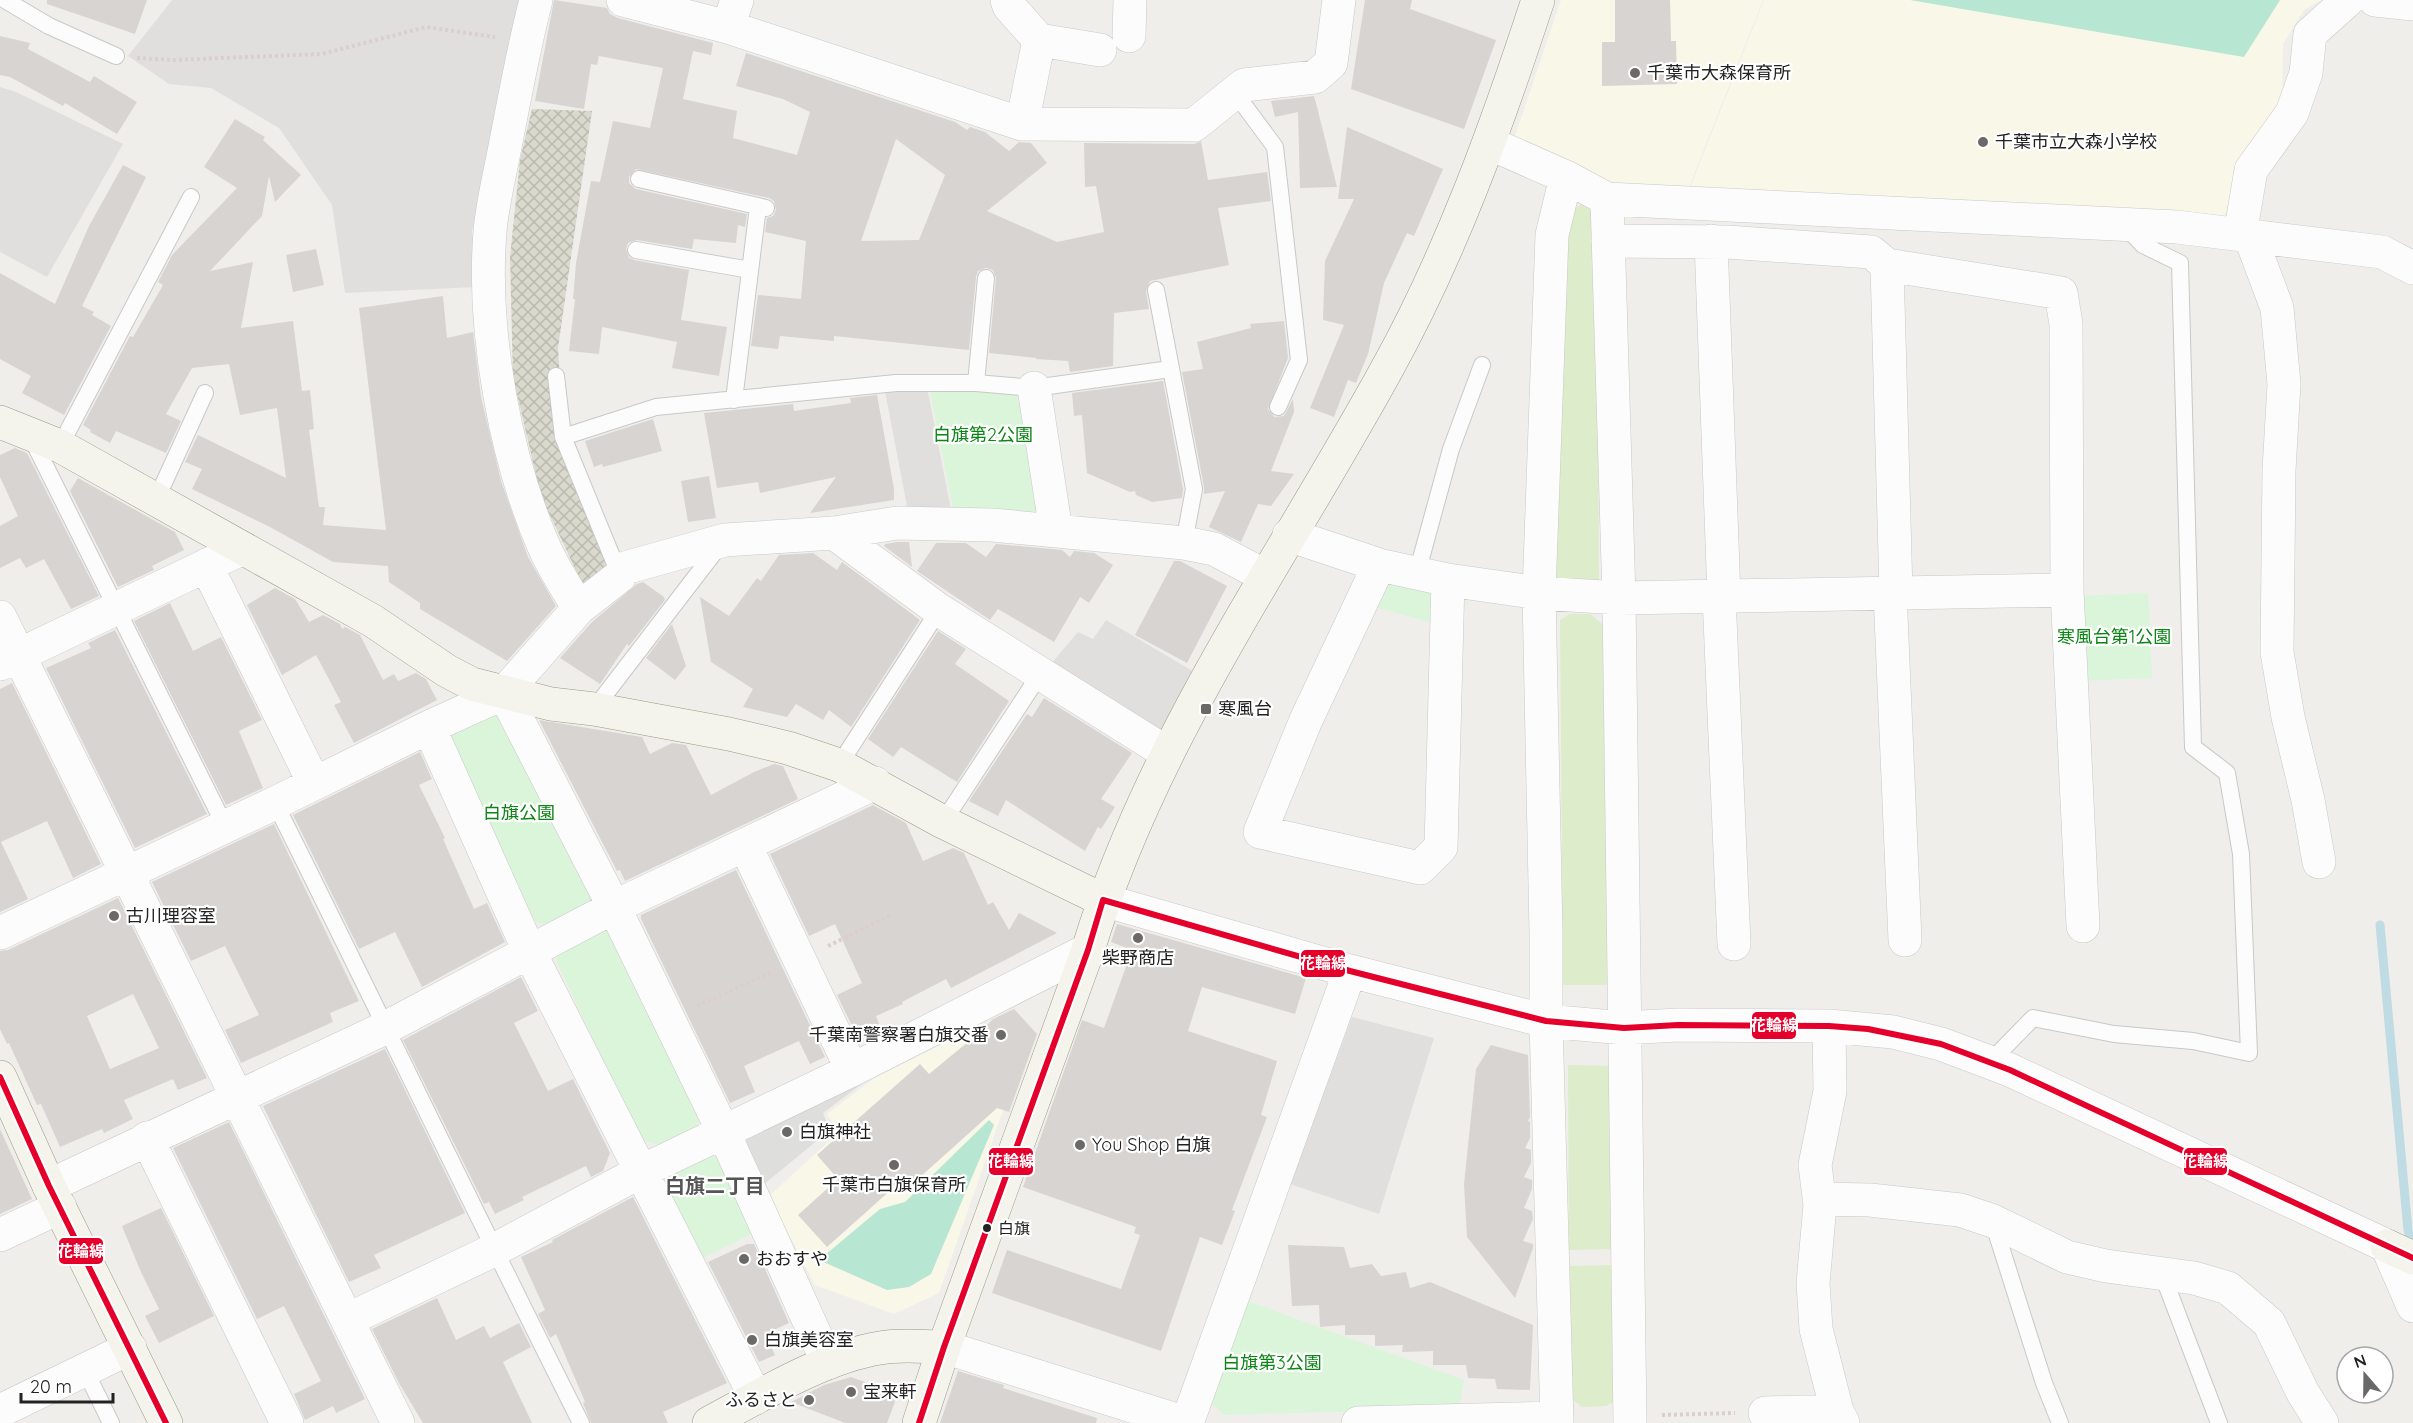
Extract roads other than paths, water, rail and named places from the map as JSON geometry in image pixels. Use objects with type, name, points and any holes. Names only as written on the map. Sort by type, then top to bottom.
[{"type":"street","points":[[536,0],[525,42],[490,231],[489,283],[494,355],[505,418],[522,489],[545,550],[579,608]]},
{"type":"street","points":[[623,0],[732,13],[1022,124],[1194,125],[1244,86],[1315,77],[1331,63],[1339,0]]},
{"type":"street","points":[[1007,0],[1009,6],[1039,40],[1100,50]]},
{"type":"street","points":[[1129,36],[1130,0]]},
{"type":"street","points":[[919,1423],[944,1347],[1088,950],[1103,900],[1167,753],[1209,671],[1388,367],[1436,270],[1501,113],[1538,0]]},
{"type":"street","points":[[2319,862],[2308,800],[2288,717],[2277,652],[2279,470],[2284,384],[2277,308],[2245,235],[2251,170],[2292,113],[2306,73],[2310,34],[2348,0]]},
{"type":"street","points":[[2375,0],[2413,4]]},
{"type":"street","points":[[1022,124],[1039,40]]},
{"type":"street","points":[[1489,143],[1566,177],[1607,199],[2177,227],[2382,252],[2407,258]]},
{"type":"street","points":[[1358,1423],[1557,1420],[1546,1021],[1539,593],[1552,235],[1566,177]]},
{"type":"street","points":[[1607,199],[1619,598],[1624,1028],[1639,1418]]},
{"type":"street","points":[[1608,241],[1711,242],[1871,252],[1887,265],[2061,293],[2066,324],[2067,590],[2083,926]]},
{"type":"street","points":[[1711,242],[1734,944]]},
{"type":"street","points":[[1887,265],[1893,593],[1905,940]]},
{"type":"street","points":[[1034,388],[1056,531]]},
{"type":"street","points":[[14,427],[60,446],[373,621],[447,671],[472,684],[551,704],[594,709],[729,734],[788,748],[839,765],[943,822],[1103,900],[1350,971],[1546,1021],[1624,1028],[1678,1025],[1829,1026],[1885,1031],[1965,1051],[2400,1252],[2413,1306]]},
{"type":"street","points":[[0,933],[504,693],[579,608],[620,576],[625,568],[725,540],[834,533],[897,523],[992,525],[1184,543],[1214,549],[1265,576]]},
{"type":"street","points":[[834,533],[939,610],[1167,753]]},
{"type":"street","points":[[1289,535],[1379,565],[1539,593],[1619,598],[2067,590]]},
{"type":"street","points":[[9,659],[241,549]]},
{"type":"street","points":[[206,565],[314,783]]},
{"type":"street","points":[[1379,565],[1306,720],[1260,832],[1420,868],[1441,847],[1432,576]]},
{"type":"street","points":[[0,617],[9,659],[127,873],[398,1423]]},
{"type":"street","points":[[504,693],[614,907],[723,1131],[828,1363]]},
{"type":"street","points":[[429,727],[530,952],[756,1398]]},
{"type":"street","points":[[0,1235],[55,1196],[147,1138],[387,1027],[614,907],[874,783]]},
{"type":"street","points":[[745,845],[852,1070]]},
{"type":"street","points":[[347,1320],[494,1250],[723,1131],[852,1070],[1088,950]]},
{"type":"street","points":[[709,1423],[828,1363],[855,1353],[882,1347],[944,1347],[1187,1423],[1350,971]]},
{"type":"street","points":[[1765,1413],[1840,1417],[1816,1329],[1813,1282],[1819,1226],[1815,1165],[1830,1091],[1829,1026]]},
{"type":"street","points":[[0,1077],[55,1196],[166,1423]]},
{"type":"street","points":[[147,1138],[287,1423]]},
{"type":"street","points":[[1819,1199],[1870,1200],[1960,1210],[1993,1221],[2067,1257],[2163,1276],[2194,1278],[2228,1288],[2269,1323],[2303,1393],[2322,1423]]},
{"type":"street","points":[[0,1412],[130,1348]]},
{"type":"lane","points":[[5,0],[49,26],[116,56]]},
{"type":"lane","points":[[1234,93],[1275,147],[1299,360],[1278,407]]},
{"type":"lane","points":[[639,179],[762,207],[750,270],[734,400]]},
{"type":"lane","points":[[60,446],[191,197]]},
{"type":"lane","points":[[1990,1062],[2033,1018],[2114,1034],[2193,1041],[2249,1053],[2241,854],[2228,773],[2193,747],[2180,262],[2143,245],[2124,225]]},
{"type":"lane","points":[[636,250],[750,270]]},
{"type":"lane","points":[[976,383],[986,278]]},
{"type":"lane","points":[[1156,290],[1194,489],[1184,543]]},
{"type":"lane","points":[[1432,576],[1450,449],[1482,364]]},
{"type":"lane","points":[[563,437],[656,407],[896,383],[976,383],[1034,388],[1170,369]]},
{"type":"lane","points":[[556,376],[563,437],[620,576]]},
{"type":"lane","points":[[156,500],[205,393]]},
{"type":"lane","points":[[14,427],[117,608],[225,826]]},
{"type":"lane","points":[[594,709],[725,540]]},
{"type":"lane","points":[[839,765],[939,610]]},
{"type":"lane","points":[[943,822],[1040,674]]},
{"type":"lane","points":[[275,802],[581,1423]]},
{"type":"lane","points":[[1993,1221],[2044,1383],[2060,1423]]},
{"type":"lane","points":[[2163,1276],[2219,1423]]},
{"type":"lane","points":[[85,1370],[111,1423]]},
{"type":"waterway","points":[[2380,925],[2408,1230],[2413,1248]]},
{"type":"place","name":"千葉市大森保育所","points":[[1635,73]]},
{"type":"place","name":"千葉市立大森小学校","points":[[1983,142]]},
{"type":"place","name":"寒風台","points":[[1206,709]]},
{"type":"place","name":"古川理容室","points":[[114,916]]},
{"type":"place","name":"柴野商店","points":[[1138,938]]},
{"type":"place","name":"千葉南警察署白旗交番","points":[[1001,1035]]},
{"type":"place","name":"白旗神社","points":[[787,1132]]},
{"type":"place","name":"You Shop 白旗","points":[[1080,1145]]},
{"type":"place","name":"千葉市白旗保育所","points":[[894,1165]]},
{"type":"place","name":"白旗","points":[[987,1228]]},
{"type":"place","name":"おおすや","points":[[744,1259]]},
{"type":"place","name":"白旗美容室","points":[[752,1340]]},
{"type":"place","name":"宝来軒","points":[[851,1392]]},
{"type":"place","name":"ふるさと","points":[[809,1400]]},
{"type":"district","name":"白旗二丁目","points":[[715,1186]]},
{"type":"park label","name":"白旗第2公園","points":[[983,435]]},
{"type":"park label","name":"寒風台第1公園","points":[[2114,637]]},
{"type":"park label","name":"白旗公園","points":[[519,813]]},
{"type":"park label","name":"白旗第3公園","points":[[1272,1363]]}]
